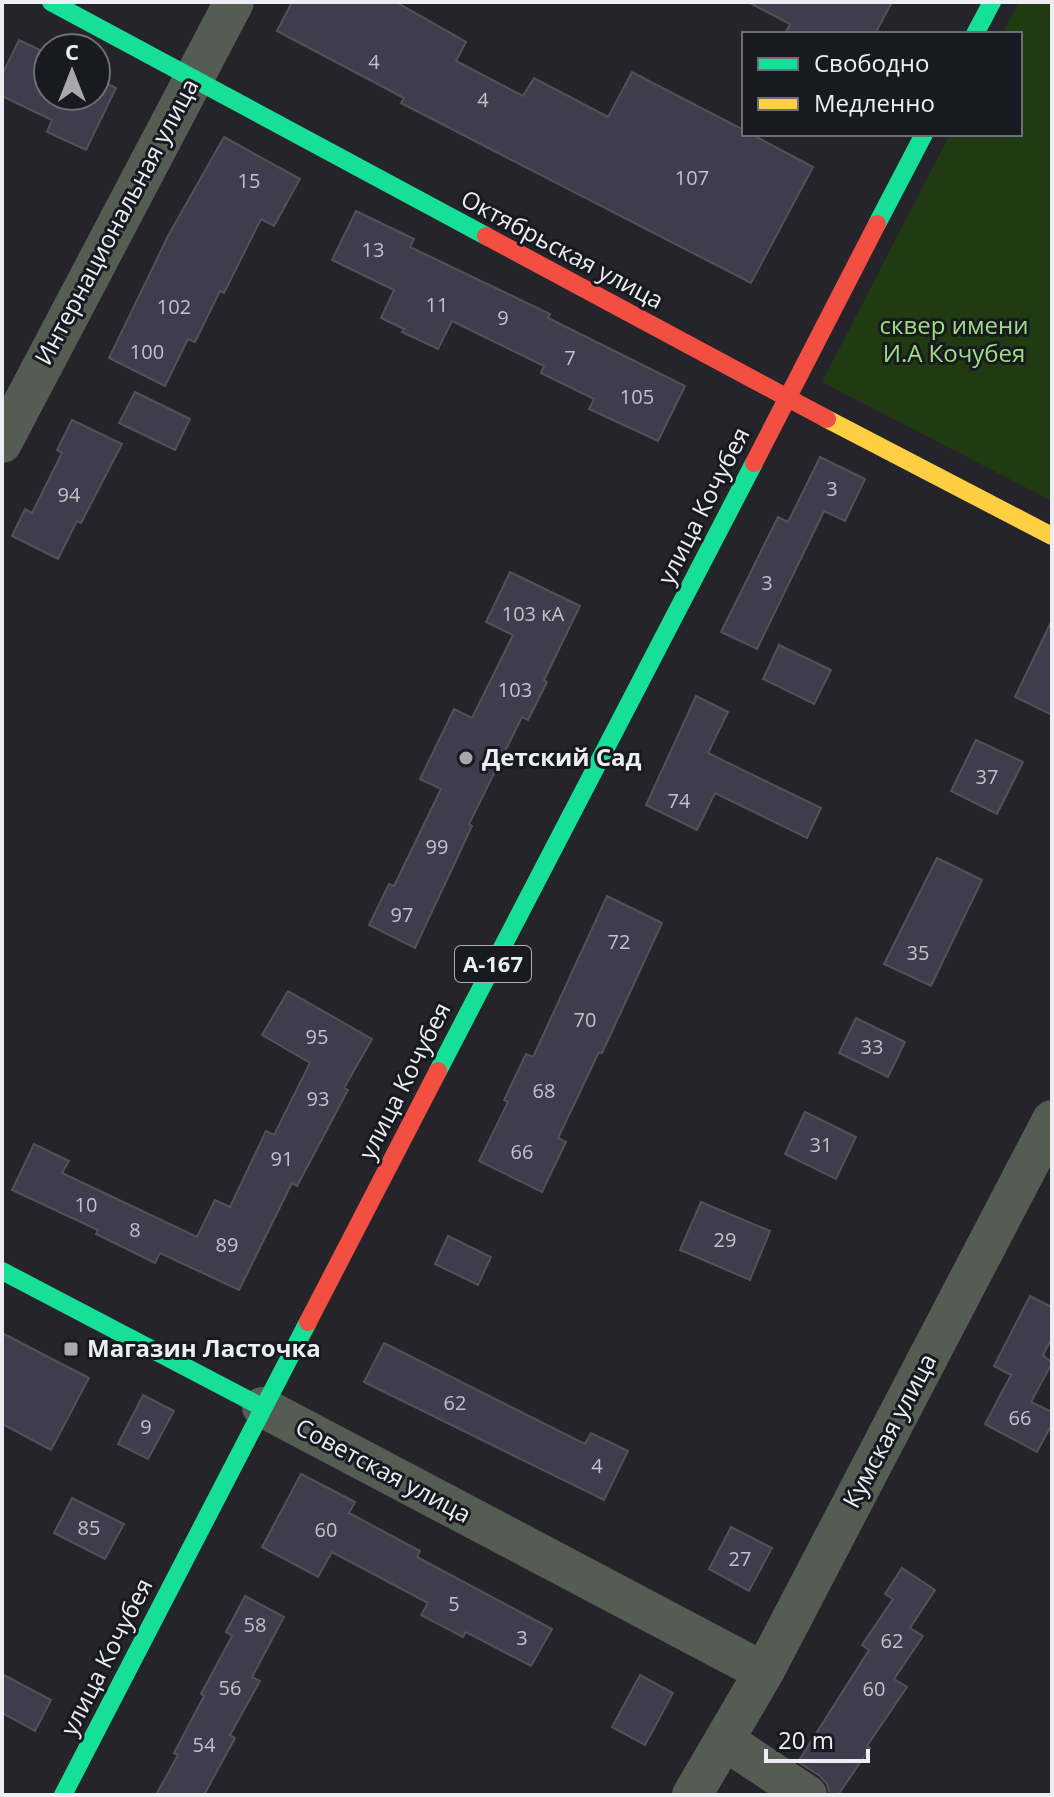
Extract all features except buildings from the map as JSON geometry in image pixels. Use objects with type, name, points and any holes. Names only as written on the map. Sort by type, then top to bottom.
[{"type":"main road","name":"Октябрьская улица","points":[[51,2],[787,398],[1052,536]]},
{"type":"main road","points":[[976,32],[992,2]]},
{"type":"main road","name":"улица Кочубея","points":[[63,1795],[923,136]]},
{"type":"main road","name":"Советская улица","points":[[2,1271],[262,1407]]},
{"type":"street","name":"Интернациональная улица","points":[[2,443],[234,2]]},
{"type":"street","name":"Кумская улица","points":[[692,1795],[764,1672],[1052,1120]]},
{"type":"street","name":"Советская улица","points":[[262,1407],[764,1672]]},
{"type":"street","points":[[724,1740],[807,1795]]},
{"type":"green space","name":"сквер имени И.А Кочубея","points":[[1019,2],[1052,2],[1052,501],[822,382],[949,136],[1022,136],[1022,32],[1003,32]]},
{"type":"traffic: fast","points":[[51,2],[486,236]]},
{"type":"traffic: fast","points":[[976,32],[992,2]]},
{"type":"traffic: fast","points":[[877,224],[923,136]]},
{"type":"traffic: fast","points":[[438,1071],[754,463]]},
{"type":"traffic: fast","points":[[2,1271],[262,1407]]},
{"type":"traffic: fast","points":[[63,1795],[308,1322]]},
{"type":"traffic: slow","points":[[827,419],[1052,536]]},
{"type":"traffic: jam","points":[[754,463],[877,224]]},
{"type":"traffic: jam","points":[[486,236],[827,419]]},
{"type":"traffic: jam","points":[[308,1322],[438,1071]]},
{"type":"place","name":"Детский Сад","points":[[466,758]]},
{"type":"place","name":"Магазин Ласточка","points":[[71,1349]]}]
